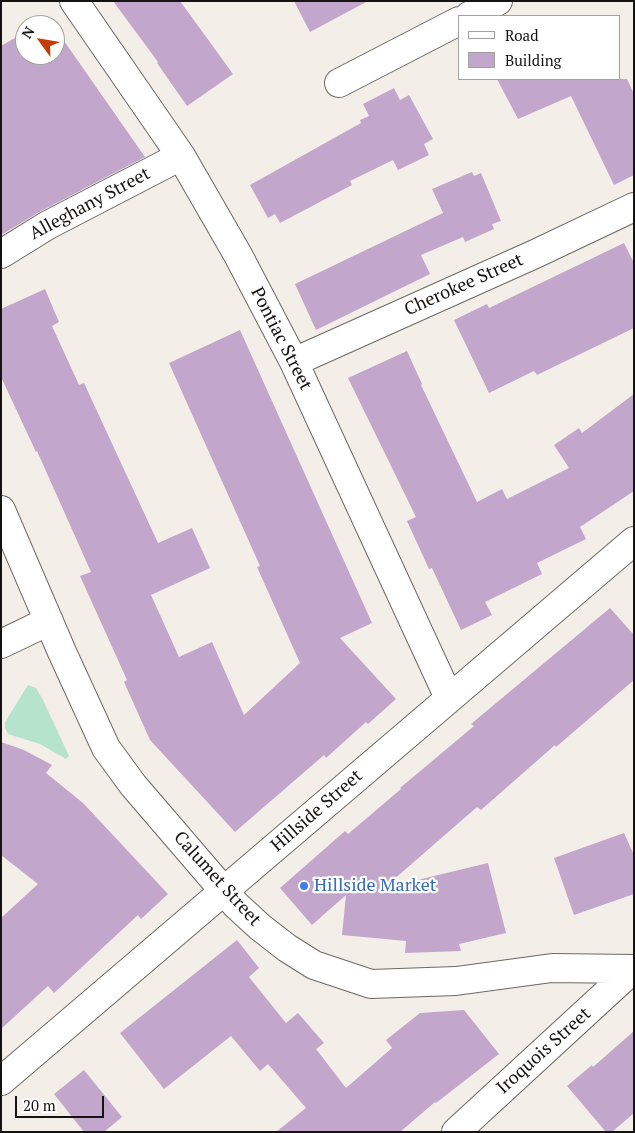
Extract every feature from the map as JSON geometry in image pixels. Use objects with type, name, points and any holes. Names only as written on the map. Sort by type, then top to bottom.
[{"type":"street","name":"Pontiac Street","points":[[74,1],[181,156],[238,255],[294,362],[449,698]]},
{"type":"street","points":[[471,15],[498,1]]},
{"type":"street","points":[[339,84],[458,22]]},
{"type":"street","name":"Alleghany Street","points":[[1,254],[48,225],[181,156]]},
{"type":"street","name":"Cherokee Street","points":[[294,362],[535,254],[634,207]]},
{"type":"street","name":"Calumet Street","points":[[1,510],[106,748],[137,790],[224,890],[248,917],[273,938],[314,965],[371,984],[456,981],[552,968],[633,970]]},
{"type":"street","name":"Hillside Street","points":[[1,1082],[634,541]]},
{"type":"street","points":[[1,644],[49,621]]},
{"type":"street","name":"Iroquois Street","points":[[456,1132],[633,970]]},
{"type":"green space","points":[[28,685],[36,688],[43,700],[69,756],[66,759],[40,744],[8,734],[5,722]]},
{"type":"building","points":[[113,1],[180,1],[233,74],[187,106],[158,62]]},
{"type":"building","points":[[294,1],[368,1],[310,32]]},
{"type":"building","points":[[15,38],[15,65],[65,65],[65,42],[145,157],[41,211],[1,235],[1,46]]},
{"type":"building","points":[[627,79],[634,94],[634,175],[614,185],[571,96],[518,119],[498,80]]},
{"type":"building","points":[[394,88],[400,100],[409,95],[433,139],[424,144],[429,155],[398,170],[393,160],[350,181],[352,185],[280,223],[275,214],[268,218],[250,185],[361,123],[360,120],[369,116],[363,104]]},
{"type":"building","points":[[472,172],[474,176],[481,173],[501,221],[492,224],[494,229],[465,242],[463,237],[421,255],[430,274],[316,330],[295,284],[443,213],[432,189]]},
{"type":"building","points":[[624,243],[634,263],[634,328],[537,375],[534,371],[489,393],[454,320],[487,304],[489,308]]},
{"type":"building","points":[[45,289],[59,322],[52,326],[79,385],[84,383],[158,543],[192,528],[210,568],[151,595],[179,657],[212,642],[244,715],[300,663],[257,567],[260,566],[169,363],[240,330],[372,623],[340,638],[396,699],[368,724],[366,722],[326,758],[324,755],[235,832],[150,740],[124,682],[127,680],[80,576],[91,572],[37,451],[1,377],[1,309]]},
{"type":"building","points":[[407,351],[421,385],[477,502],[502,489],[507,499],[569,468],[554,445],[579,428],[582,433],[634,394],[634,491],[580,527],[586,539],[537,563],[542,574],[485,602],[492,615],[461,630],[432,568],[429,569],[407,521],[416,517],[348,378]]},
{"type":"building","points":[[610,608],[634,635],[634,680],[556,747],[555,745],[481,810],[477,807],[384,888],[488,863],[506,933],[459,944],[461,951],[405,953],[406,941],[342,935],[346,895],[312,925],[280,888],[345,831],[348,834],[474,726],[471,724]]},
{"type":"building","points":[[1,742],[24,750],[52,765],[46,773],[83,803],[168,894],[141,919],[138,915],[54,993],[48,986],[1,1029],[1,918],[38,884],[1,855]]},
{"type":"building","points":[[624,833],[634,855],[634,894],[574,915],[554,858]]},
{"type":"building","points":[[237,940],[259,968],[249,977],[286,1023],[298,1013],[324,1043],[316,1049],[346,1088],[392,1048],[386,1040],[420,1013],[464,1010],[499,1054],[435,1102],[400,1132],[276,1132],[306,1108],[268,1064],[260,1071],[231,1036],[164,1089],[120,1033]]},
{"type":"building","points":[[634,1031],[634,1113],[612,1132],[606,1132],[567,1086],[592,1065],[593,1067]]},
{"type":"building","points":[[84,1070],[122,1117],[104,1132],[84,1132],[54,1094]]},
{"type":"place","name":"Hillside Market","points":[[304,886]]}]
